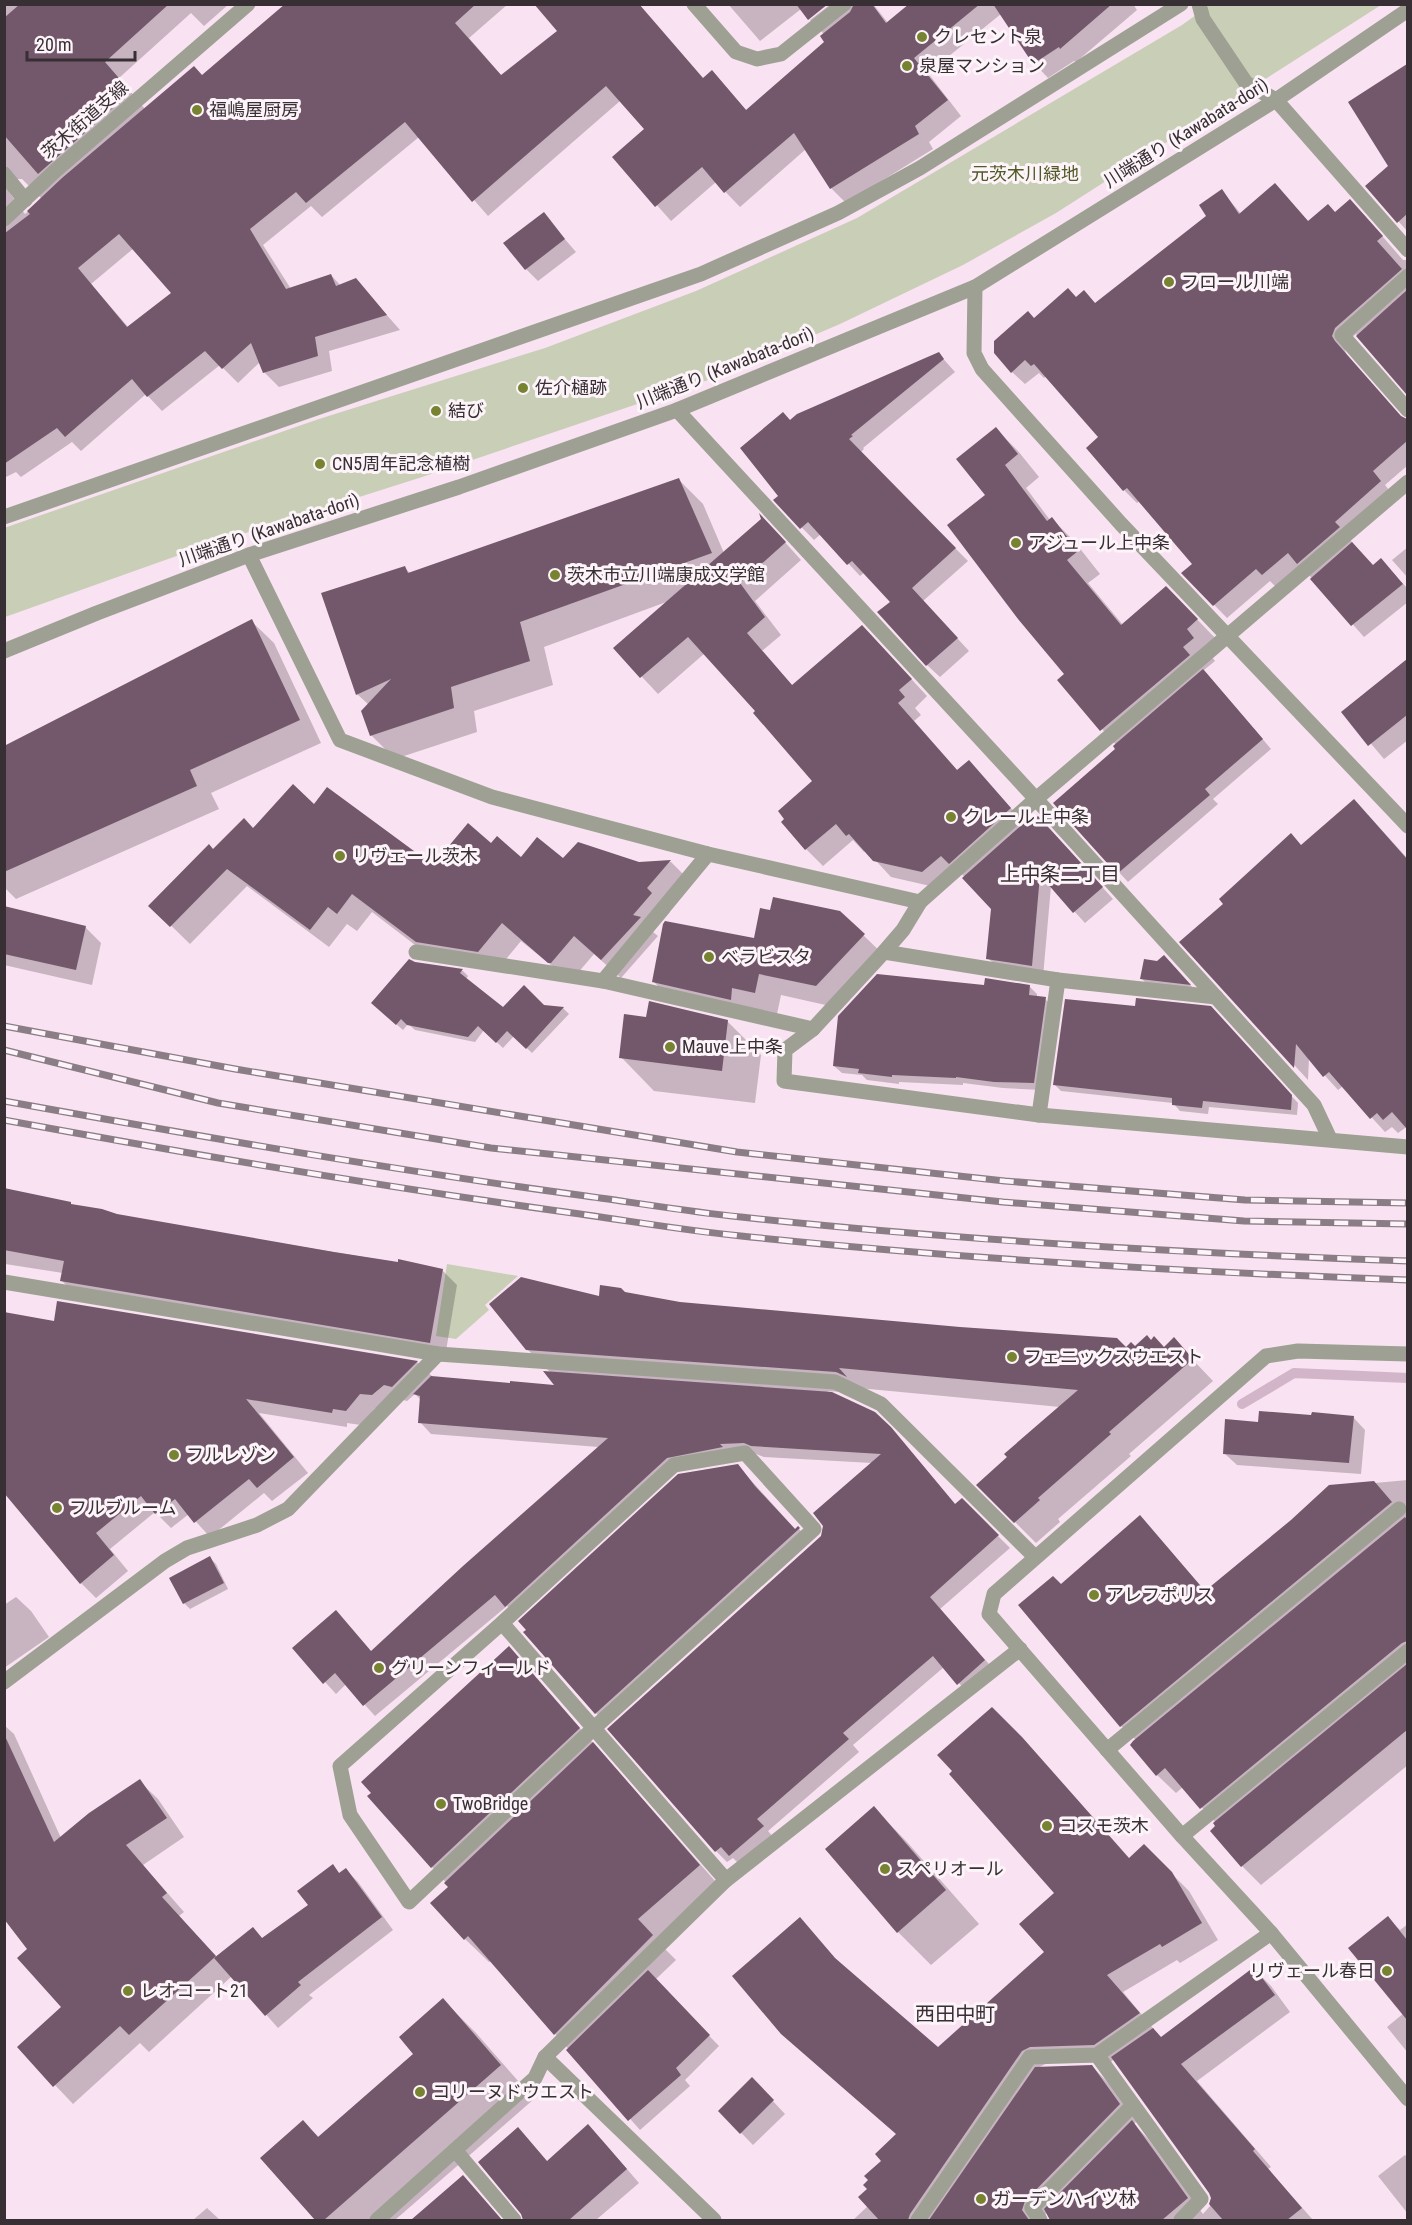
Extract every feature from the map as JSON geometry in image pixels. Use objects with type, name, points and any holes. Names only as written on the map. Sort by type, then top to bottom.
[{"type":"street","name":"茨木街道支線","points":[[4,219],[55,171],[248,4]]},
{"type":"street","points":[[694,4],[736,52],[757,59],[782,54],[844,4]]},
{"type":"street","points":[[4,517],[701,274],[838,213],[920,168],[1181,4]]},
{"type":"street","points":[[1199,4],[1203,20],[1246,83],[1276,100],[1407,250]]},
{"type":"street","name":"川端通り (Kawabata-dori)","points":[[4,651],[249,555],[459,487],[677,410],[975,287],[1276,100],[1407,10]]},
{"type":"street","points":[[4,174],[25,200]]},
{"type":"street","points":[[1407,276],[1342,334],[1407,410]]},
{"type":"street","points":[[975,287],[974,353],[982,369],[1099,500],[1407,826]]},
{"type":"street","points":[[677,410],[1314,1105],[1330,1139]]},
{"type":"street","points":[[1407,482],[1035,799],[920,902],[903,930],[884,952],[813,1029],[785,1050],[784,1081],[1039,1115],[1407,1147]]},
{"type":"street","points":[[249,555],[340,740],[492,797],[708,854],[920,902]]},
{"type":"street","points":[[603,981],[708,854]]},
{"type":"street","points":[[416,952],[603,981],[813,1029]]},
{"type":"street","points":[[884,952],[1058,980],[1216,997]]},
{"type":"street","points":[[1039,1115],[1058,980]]},
{"type":"street","points":[[4,1282],[438,1354],[835,1382],[881,1404],[1035,1557]]},
{"type":"street","points":[[1407,1354],[1298,1352],[1266,1356],[994,1594],[989,1614],[1182,1836],[1271,1933],[1407,2099]]},
{"type":"street","points":[[4,1682],[165,1560],[187,1548],[257,1525],[288,1509],[438,1354]]},
{"type":"street","points":[[745,1453],[814,1529],[594,1728],[409,1902],[350,1815],[340,1766],[502,1623],[674,1465],[745,1453]]},
{"type":"street","points":[[1107,1750],[1399,1509]]},
{"type":"street","points":[[502,1623],[726,1880]]},
{"type":"street","points":[[377,2220],[535,2078],[545,2057],[726,1880],[1020,1649]]},
{"type":"street","points":[[1182,1836],[1407,1651]]},
{"type":"street","points":[[918,2220],[1030,2057],[1097,2055],[1271,1933]]},
{"type":"street","points":[[1097,2055],[1201,2199],[1181,2220]]},
{"type":"street","points":[[545,2057],[714,2220]]},
{"type":"street","points":[[1040,2220],[1032,2208],[1133,2105]]},
{"type":"street","points":[[455,2150],[514,2220]]},
{"type":"green space","name":"元茨木川緑地","points":[[1210,5],[1381,5],[1056,213],[963,265],[840,324],[717,377],[419,478],[199,548],[5,617],[4,528],[319,419],[545,348],[696,291],[857,218],[1182,25]]},
{"type":"green space","points":[[447,1264],[518,1276],[485,1305],[489,1310],[456,1339],[436,1336]]},
{"type":"building","points":[[20,4],[169,4],[105,62],[131,92],[38,174],[4,135],[4,18]]},
{"type":"building","points":[[285,4],[476,4],[455,23],[501,75],[557,31],[534,4],[639,4],[703,78],[712,70],[746,110],[824,42],[820,36],[850,12],[854,4],[872,4],[886,23],[909,4],[980,4],[914,58],[948,100],[915,126],[919,134],[830,189],[794,133],[724,193],[702,167],[655,207],[612,157],[644,129],[606,86],[472,202],[405,122],[306,203],[296,192],[250,229],[286,289],[331,274],[336,286],[356,278],[387,315],[315,337],[318,356],[263,373],[251,343],[222,369],[205,351],[147,397],[132,379],[65,437],[57,428],[4,464],[5,233],[30,214],[27,211],[62,178],[194,66],[202,75]],"holes":[[[119,234],[171,293],[127,327],[78,268]]]},
{"type":"building","points":[[796,4],[828,4],[808,20]]},
{"type":"building","points":[[993,4],[1112,4],[1060,49],[1059,47],[1033,64]]},
{"type":"building","points":[[1407,64],[1407,214],[1397,223],[1365,186],[1388,166],[1348,102]]},
{"type":"building","points":[[1275,183],[1308,221],[1328,204],[1335,212],[1350,199],[1383,236],[1377,241],[1402,269],[1335,328],[1332,336],[1401,416],[1407,419],[1407,441],[1373,471],[1381,481],[1335,522],[1340,527],[1297,564],[1288,553],[1262,575],[1256,569],[1213,606],[1181,573],[1192,564],[1127,488],[1123,491],[1086,448],[1098,437],[1034,364],[1031,366],[1025,360],[1011,373],[994,353],[994,341],[1028,311],[1034,318],[1068,288],[1076,297],[1084,290],[1095,303],[1206,216],[1199,205],[1222,189],[1239,214]]},
{"type":"building","points":[[544,212],[565,239],[525,270],[503,243]]},
{"type":"building","points":[[1407,290],[1407,395],[1356,336]]},
{"type":"building","points":[[939,352],[944,359],[849,439],[956,548],[912,588],[958,638],[926,666],[877,612],[890,602],[852,561],[847,565],[808,522],[800,529],[773,500],[778,496],[740,448],[783,412],[790,420],[797,414]]},
{"type":"building","points":[[996,427],[1018,454],[1005,465],[1047,521],[1052,517],[1078,551],[1067,560],[1121,625],[1166,586],[1198,619],[1187,629],[1194,638],[1183,647],[1190,655],[1100,731],[1057,680],[1064,674],[1018,619],[947,525],[985,495],[956,459]]},
{"type":"building","points":[[679,478],[712,553],[520,622],[530,661],[451,687],[454,708],[370,736],[361,711],[391,679],[356,695],[321,593],[405,566],[408,573]]},
{"type":"building","points":[[759,513],[786,542],[740,583],[765,617],[747,633],[792,685],[862,625],[912,679],[899,690],[905,697],[898,703],[957,770],[969,760],[1011,808],[949,864],[941,856],[922,872],[873,861],[849,834],[846,836],[836,824],[805,850],[781,822],[784,819],[778,811],[812,781],[753,713],[755,711],[688,637],[640,678],[613,648],[761,519]]},
{"type":"building","points":[[1352,542],[1373,565],[1381,558],[1403,584],[1351,626],[1310,579]]},
{"type":"building","points":[[252,619],[300,720],[190,770],[197,786],[4,872],[4,746]]},
{"type":"building","points":[[1407,659],[1407,715],[1368,746],[1341,712]]},
{"type":"building","points":[[1203,669],[1263,739],[1205,789],[1210,795],[1117,874],[1053,803],[1115,749],[1113,746]]},
{"type":"building","points":[[293,784],[314,804],[327,787],[433,865],[468,823],[491,843],[497,836],[521,857],[537,837],[563,858],[578,842],[639,862],[671,860],[647,888],[652,893],[633,915],[641,917],[601,960],[574,936],[551,963],[548,963],[502,923],[478,952],[416,942],[352,894],[337,914],[328,907],[310,930],[227,869],[170,927],[148,906],[209,844],[213,849],[244,818],[253,828]]},
{"type":"building","points":[[1354,799],[1407,859],[1407,1129],[1392,1112],[1383,1120],[1377,1113],[1370,1119],[1329,1072],[1323,1077],[1296,1044],[1294,1068],[1179,942],[1223,904],[1219,899],[1291,833],[1301,845]]},
{"type":"building","points":[[1038,816],[1103,887],[1073,913],[1040,875],[1032,966],[986,959],[991,909],[962,878],[1024,823],[1027,826]]},
{"type":"building","points":[[773,897],[840,911],[865,934],[816,986],[759,974],[755,993],[732,988],[731,1000],[652,982],[665,921],[754,938],[760,908],[770,910]]},
{"type":"building","points":[[4,906],[86,926],[76,970],[4,954]]},
{"type":"building","points":[[1164,955],[1191,985],[1140,979],[1144,959],[1157,961]]},
{"type":"building","points":[[409,959],[415,962],[463,969],[460,973],[503,1007],[524,985],[544,1005],[564,1007],[526,1049],[507,1031],[496,1043],[478,1026],[468,1037],[407,1025],[401,1019],[396,1025],[371,1003]]},
{"type":"building","points":[[877,974],[984,985],[985,978],[1030,985],[1029,995],[1046,997],[1034,1083],[994,1082],[956,1077],[892,1075],[892,1077],[858,1073],[859,1069],[833,1066],[838,1016]]},
{"type":"building","points":[[1136,998],[1211,1006],[1292,1095],[1291,1110],[1203,1101],[1202,1108],[1172,1105],[1172,1098],[1053,1085],[1065,999],[1135,1006]]},
{"type":"building","name":"Mauve上中条","points":[[649,1001],[728,1020],[722,1071],[619,1058],[624,1014],[646,1017]]},
{"type":"building","points":[[4,1188],[117,1214],[334,1252],[398,1262],[398,1259],[443,1269],[430,1343],[60,1281],[64,1261],[4,1250]]},
{"type":"building","points":[[521,1277],[599,1296],[600,1285],[680,1302],[960,1327],[1117,1338],[1126,1347],[1131,1342],[1135,1346],[1147,1335],[1151,1340],[1154,1336],[1164,1347],[1174,1337],[1193,1359],[1109,1432],[1111,1434],[1038,1498],[1040,1500],[1014,1523],[976,1485],[1007,1457],[1004,1454],[1078,1390],[839,1368],[847,1377],[836,1372],[526,1350],[489,1304]]},
{"type":"building","points":[[57,1301],[418,1361],[392,1387],[384,1385],[372,1395],[360,1394],[346,1411],[333,1409],[332,1413],[246,1399],[294,1457],[257,1488],[249,1479],[194,1523],[175,1499],[155,1514],[141,1496],[96,1533],[114,1555],[80,1584],[4,1493],[4,1312],[54,1321]]},
{"type":"building","points":[[543,1371],[832,1392],[875,1412],[891,1427],[955,1504],[962,1498],[999,1535],[930,1597],[985,1660],[957,1685],[933,1656],[843,1733],[849,1739],[757,1819],[764,1826],[729,1856],[721,1847],[715,1852],[607,1729],[821,1536],[823,1526],[813,1513],[881,1454],[751,1446],[744,1443],[720,1444],[723,1447],[667,1458],[505,1607],[495,1595],[363,1706],[335,1673],[323,1684],[292,1648],[336,1610],[371,1651],[608,1438],[418,1423],[420,1396],[413,1394],[431,1376],[554,1385]]},
{"type":"building","points":[[1259,1411],[1354,1416],[1349,1463],[1223,1454],[1225,1419],[1258,1422]]},
{"type":"building","points":[[738,1464],[795,1529],[798,1526],[800,1528],[595,1714],[523,1632],[526,1630],[518,1621],[678,1474]]},
{"type":"building","points":[[1374,1481],[1392,1502],[1120,1727],[1018,1605],[1053,1576],[1061,1584],[1140,1515],[1205,1591],[1291,1520],[1329,1485]]},
{"type":"building","points":[[1405,1517],[1407,1520],[1407,1641],[1200,1809],[1165,1768],[1156,1776],[1130,1745],[1133,1741]]},
{"type":"building","points":[[210,1556],[224,1583],[183,1604],[169,1578]]},
{"type":"building","points":[[509,1646],[580,1728],[431,1868],[367,1796],[371,1793],[361,1782]]},
{"type":"building","points":[[1407,1664],[1407,1730],[1241,1867],[1210,1831],[1215,1826],[1213,1823]]},
{"type":"building","points":[[992,1707],[1022,1737],[1129,1858],[1144,1844],[1172,1872],[1202,1923],[1162,1947],[1160,1944],[1107,1975],[1140,2013],[1094,2045],[1030,2047],[1022,2051],[908,2220],[879,2220],[858,2197],[867,2189],[863,2185],[868,2180],[864,2176],[881,2161],[875,2154],[896,2134],[781,2034],[732,1976],[800,1917],[835,1958],[938,2047],[1044,1952],[1019,1924],[1054,1893],[949,1774],[952,1771],[937,1755]]},
{"type":"building","points":[[4,1734],[54,1842],[89,1813],[140,1779],[167,1818],[126,1845],[167,1893],[162,1897],[216,1956],[129,2035],[120,2026],[53,2087],[17,2047],[61,2007],[17,1958],[27,1949],[4,1919]]},
{"type":"building","points":[[593,1742],[700,1865],[638,1919],[653,1935],[554,2035],[468,1936],[464,1940],[430,1903],[448,1887],[444,1883]]},
{"type":"building","name":"スペリオール","points":[[874,1806],[946,1890],[897,1933],[825,1849]]},
{"type":"building","points":[[333,1864],[339,1873],[346,1868],[382,1917],[298,1982],[301,1985],[265,2016],[214,1958],[253,1927],[262,1938],[308,1905],[297,1891]]},
{"type":"building","name":"リヴェール春日","points":[[1388,1916],[1407,1940],[1407,2020],[1348,1948]]},
{"type":"building","points":[[1254,1967],[1275,1995],[1181,2064],[1255,2149],[1253,2151],[1302,2208],[1287,2220],[1223,2220],[1209,2204],[1211,2198],[1209,2193],[1111,2057],[1153,2028],[1161,2037]]},
{"type":"building","points":[[648,1970],[710,2035],[676,2068],[681,2075],[628,2121],[566,2050]]},
{"type":"building","name":"コリーヌドウエスト","points":[[443,1998],[501,2065],[324,2220],[315,2220],[260,2158],[303,2120],[318,2137],[413,2054],[399,2037]]},
{"type":"building","points":[[1092,2065],[1120,2104],[1025,2201],[1022,2210],[1029,2220],[929,2220],[1035,2067]]},
{"type":"building","points":[[752,2077],[774,2100],[740,2134],[718,2111]]},
{"type":"building","points":[[1132,2120],[1188,2198],[1162,2220],[1050,2220],[1044,2209]]},
{"type":"building","points":[[588,2124],[627,2169],[569,2220],[523,2220],[521,2214],[478,2162],[518,2127],[547,2161]]},
{"type":"building","points":[[463,2175],[502,2220],[411,2220]]},
{"type":"waterway","points":[[1242,1404],[1294,1373],[1408,1378]]},
{"type":"railway","points":[[4,1026],[235,1069],[737,1152],[1005,1181],[1245,1200],[1408,1203]]},
{"type":"railway","points":[[4,1050],[218,1103],[491,1148],[1003,1202],[1244,1221],[1408,1224]]},
{"type":"railway","points":[[4,1101],[368,1164],[722,1215],[908,1233],[1074,1245],[1408,1261]]},
{"type":"railway","points":[[4,1120],[350,1180],[718,1234],[1074,1264],[1408,1280]]},
{"type":"place","name":"クレセント泉","points":[[922,37]]},
{"type":"place","name":"泉屋マンション","points":[[907,66]]},
{"type":"place","name":"福嶋屋厨房","points":[[197,110]]},
{"type":"place","name":"フロール川端","points":[[1169,282]]},
{"type":"place","name":"佐介樋跡","points":[[523,388]]},
{"type":"place","name":"結び","points":[[436,411]]},
{"type":"place","name":"CN5周年記念植樹","points":[[320,464]]},
{"type":"place","name":"アジュール上中条","points":[[1016,543]]},
{"type":"place","name":"茨木市立川端康成文学館","points":[[555,575]]},
{"type":"place","name":"クレール上中条","points":[[951,817]]},
{"type":"place","name":"リヴェール茨木","points":[[340,856]]},
{"type":"place","name":"ベラビスタ","points":[[709,957]]},
{"type":"place","name":"Mauve上中条","points":[[670,1047]]},
{"type":"place","name":"フェニックスウエスト","points":[[1012,1357]]},
{"type":"place","name":"フルレゾン","points":[[174,1455]]},
{"type":"place","name":"フルブルーム","points":[[57,1508]]},
{"type":"place","name":"アレフポリス","points":[[1094,1595]]},
{"type":"place","name":"グリーンフィールド","points":[[379,1668]]},
{"type":"place","name":"TwoBridge","points":[[441,1804]]},
{"type":"place","name":"コスモ茨木","points":[[1047,1826]]},
{"type":"place","name":"スペリオール","points":[[885,1869]]},
{"type":"place","name":"リヴェール春日","points":[[1387,1971]]},
{"type":"place","name":"レオコート21","points":[[128,1991]]},
{"type":"place","name":"コリーヌドウエスト","points":[[420,2092]]},
{"type":"place","name":"ガーデンハイツ林","points":[[981,2199]]},
{"type":"district","name":"上中条二丁目","points":[[1060,874]]},
{"type":"district","name":"西田中町","points":[[955,2014]]}]
